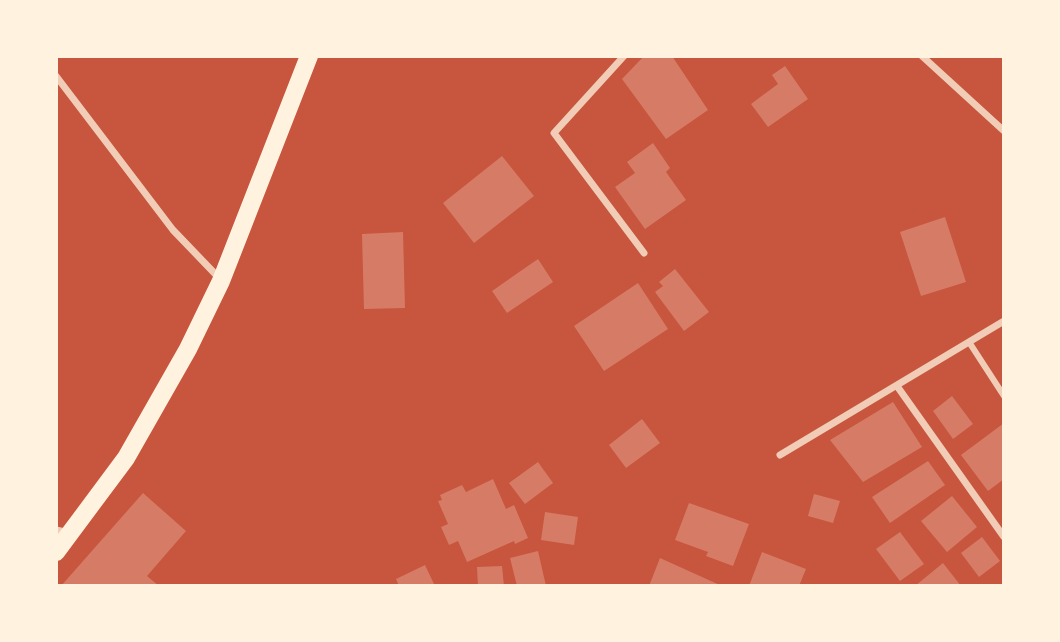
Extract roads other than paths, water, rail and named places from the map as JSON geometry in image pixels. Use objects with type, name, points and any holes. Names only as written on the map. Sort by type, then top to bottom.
[{"type":"highway","points":[[56,552],[63,532],[126,458],[188,349],[221,281],[309,56]]},
{"type":"street","points":[[624,56],[554,133],[643,253]]},
{"type":"street","points":[[922,56],[1004,131]]},
{"type":"street","points":[[56,76],[173,230],[221,281]]},
{"type":"street","points":[[780,455],[1004,321]]},
{"type":"street","points":[[969,342],[1004,396]]},
{"type":"street","points":[[897,386],[1004,537]]}]
